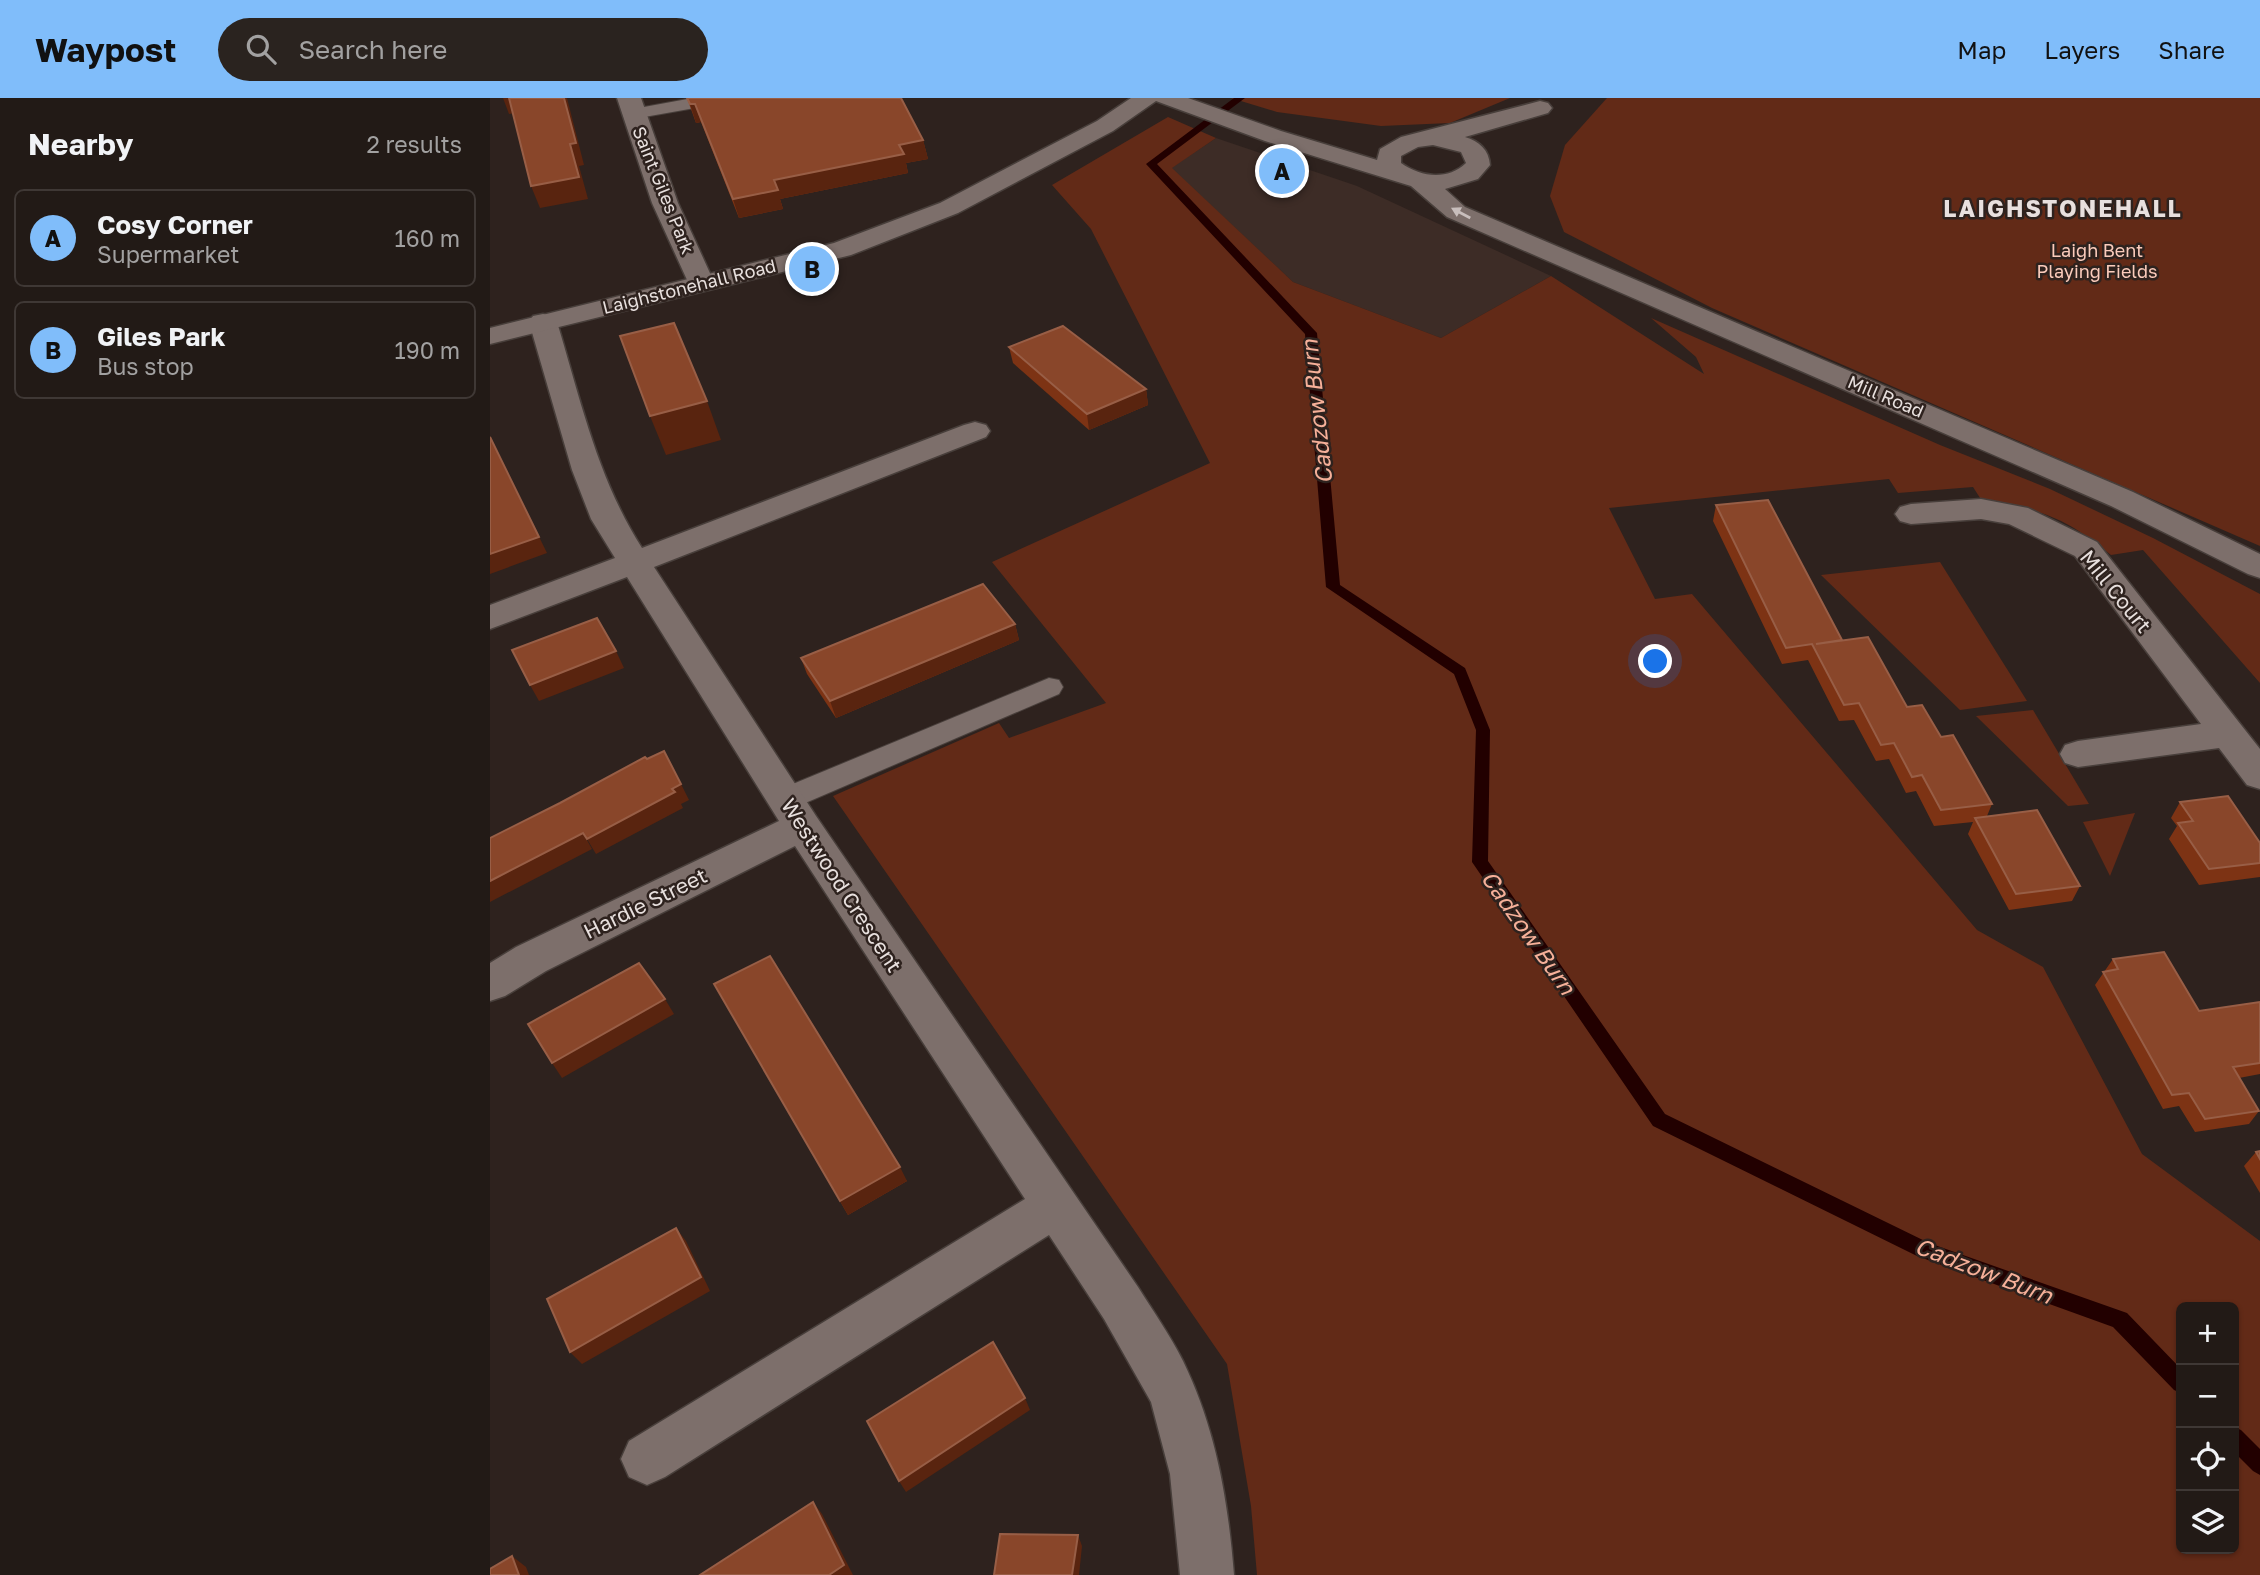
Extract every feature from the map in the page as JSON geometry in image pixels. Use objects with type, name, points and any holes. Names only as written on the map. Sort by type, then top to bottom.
[{"type":"street","name":"Laighstonehall Road","points":[[490,336],[842,249],[949,208],[1105,126],[1147,98]]},
{"type":"street","points":[[1166,98],[1273,136],[1410,177],[1435,182],[1463,177],[1481,178]]},
{"type":"street","points":[[1273,136],[1331,146],[1399,145],[1433,138],[1546,103]]},
{"type":"street","points":[[1481,178],[1546,103]]},
{"type":"street","name":"Saint Giles Park","points":[[631,106],[665,203],[701,282]]},
{"type":"street","points":[[1433,138],[1463,144],[1473,150],[1490,213],[1508,234]]},
{"type":"street","points":[[1399,145],[1389,155],[1389,165],[1410,177]]},
{"type":"street","name":"Mill Road","points":[[1410,177],[1457,212],[2122,499],[2260,567]]},
{"type":"street","name":"Westwood Crescent","points":[[543,322],[587,470],[607,519],[794,812],[1121,1303],[1165,1378],[1192,1451],[1205,1539],[1207,1575]]},
{"type":"street","points":[[490,618],[975,431]]},
{"type":"street","name":"Mill Court","points":[[1911,514],[1981,509],[2017,515],[2086,549],[2260,775]]},
{"type":"street","points":[[2078,754],[2227,734]]},
{"type":"street","name":"Hardie Street","points":[[490,984],[794,812]]},
{"type":"street","points":[[647,1459],[1054,1206]]},
{"type":"lane","points":[[631,106],[723,98]]},
{"type":"lane","points":[[794,812],[1049,687]]},
{"type":"shaded area","points":[[1216,138],[1357,186],[1551,276],[1441,338],[1293,282],[1171,168]]},
{"type":"green space","points":[[1231,98],[1510,98],[1450,123],[1381,126],[1277,112]]},
{"type":"green space","name":"Laigh Bent Playing Fields","points":[[1607,98],[2260,98],[2260,546],[1712,308],[1564,232],[1550,196],[1565,145]]},
{"type":"green space","points":[[1168,117],[1216,138],[1172,168],[1293,282],[1441,338],[1551,276],[1704,374],[1696,357],[1651,318],[1940,445],[2050,489],[2153,538],[2260,594],[2260,683],[2143,550],[2111,555],[2066,523],[2021,507],[1982,501],[1973,487],[1898,493],[1889,479],[1609,508],[1655,599],[1692,594],[1977,930],[2043,967],[2142,1154],[2260,1241],[2260,1575],[1257,1575],[1251,1506],[1227,1364],[833,796],[999,723],[1009,738],[1106,703],[992,562],[1210,463],[1091,229],[1052,185]]},
{"type":"green space","points":[[1940,562],[2027,701],[1960,710],[1821,575]]},
{"type":"green space","points":[[2033,710],[2089,804],[2068,806],[1976,716]]},
{"type":"green space","points":[[2135,813],[2110,876],[2083,822]]},
{"type":"building","points":[[509,98],[564,98],[576,143],[570,144],[579,177],[531,186]]},
{"type":"building","points":[[687,98],[901,98],[923,140],[899,145],[904,154],[774,180],[778,190],[733,199],[695,104],[690,104]]},
{"type":"building","points":[[674,323],[707,401],[650,416],[620,336]]},
{"type":"building","points":[[1063,326],[1146,389],[1087,414],[1009,347]]},
{"type":"building","points":[[490,437],[539,537],[490,554]]},
{"type":"building","points":[[1768,500],[1842,640],[1816,644],[1868,637],[1907,707],[1922,705],[1941,737],[1953,735],[1992,804],[1941,810],[1922,775],[1912,777],[1894,743],[1881,745],[1859,703],[1844,705],[1812,644],[1786,648],[1716,505]]},
{"type":"building","points":[[983,584],[1015,624],[830,701],[801,658]]},
{"type":"building","points":[[597,618],[616,651],[530,685],[512,650]]},
{"type":"building","points":[[664,751],[681,784],[672,789],[675,792],[587,839],[583,833],[490,881],[490,838],[645,757],[647,759]]},
{"type":"building","points":[[2228,796],[2260,843],[2260,863],[2209,869],[2178,823],[2193,821],[2180,802]]},
{"type":"building","points":[[2037,810],[2080,886],[2016,894],[1975,818]]},
{"type":"building","points":[[2164,952],[2199,1011],[2260,1002],[2260,1063],[2233,1067],[2259,1111],[2205,1119],[2189,1093],[2172,1095],[2103,972],[2118,969],[2113,959]]},
{"type":"building","points":[[770,956],[900,1167],[840,1201],[714,984]]},
{"type":"building","points":[[639,963],[665,999],[552,1063],[528,1024]]},
{"type":"building","points":[[676,1228],[701,1277],[570,1352],[547,1299]]},
{"type":"building","points":[[993,1342],[1025,1398],[899,1481],[867,1421]]},
{"type":"building","points":[[813,1502],[844,1565],[829,1575],[700,1575]]},
{"type":"building","points":[[1000,1534],[1078,1535],[1072,1575],[994,1575]]},
{"type":"building","points":[[512,1556],[519,1575],[490,1575],[490,1569]]},
{"type":"waterway","name":"Cadzow Burn","points":[[1240,98],[1151,164],[1311,333],[1333,587],[1460,671],[1483,730],[1480,862],[1659,1120],[1924,1250],[2120,1320],[2176,1378]]},
{"type":"waterway","name":"Cadzow Burn","points":[[2239,1442],[2260,1464]]},
{"type":"place","name":"Cosy Corner","points":[[1282,171]]},
{"type":"place","name":"Giles Park","points":[[812,269]]},
{"type":"district","name":"LAIGHSTONEHALL","points":[[2063,208]]}]
